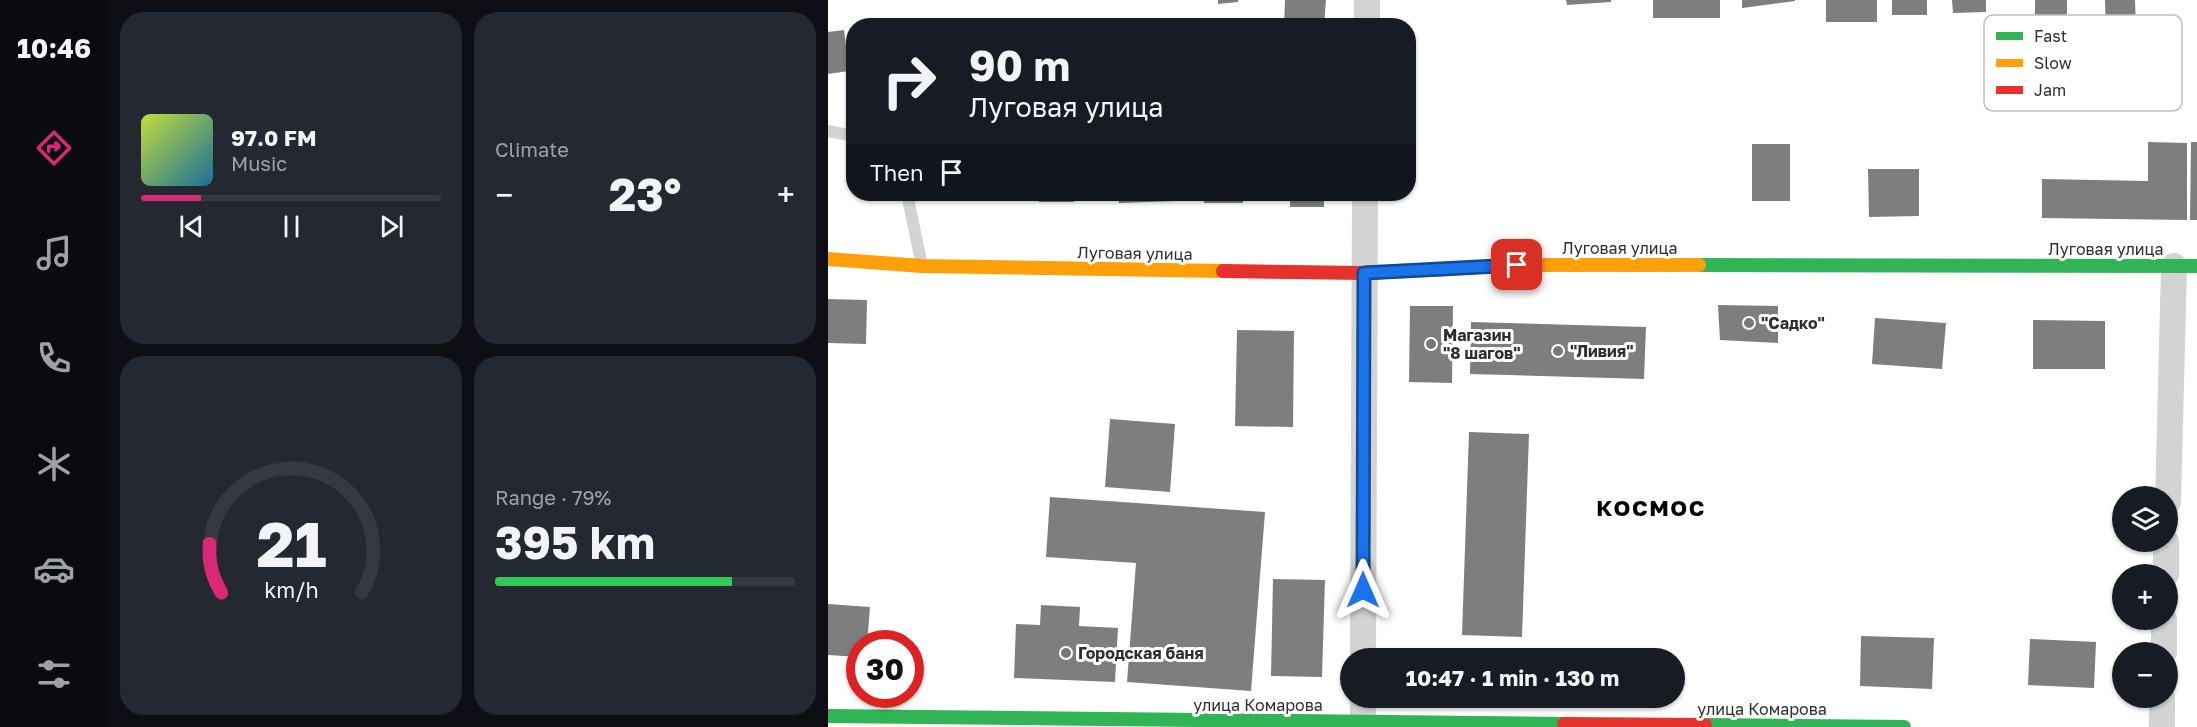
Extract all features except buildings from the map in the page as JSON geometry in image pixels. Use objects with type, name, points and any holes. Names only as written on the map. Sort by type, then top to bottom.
[{"type":"street","points":[[1367,0],[1367,18]]},
{"type":"street","points":[[1363,648],[1365,201]]},
{"type":"street","name":"Луговая улица","points":[[828,259],[922,266],[1364,273],[1517,265],[2185,266]]},
{"type":"street","points":[[2169,486],[2185,266]]},
{"type":"street","points":[[2162,708],[2162,727]]},
{"type":"street","name":"улица Комарова","points":[[828,716],[1363,716],[1904,727]]},
{"type":"lane","points":[[828,131],[846,134]]},
{"type":"lane","points":[[908,201],[922,266]]},
{"type":"traffic: fast","points":[[1699,265],[2197,266]]},
{"type":"traffic: fast","points":[[828,716],[1564,724]]},
{"type":"traffic: fast","points":[[1705,725],[1904,727]]},
{"type":"traffic: slow","points":[[828,259],[922,266],[1223,271]]},
{"type":"traffic: slow","points":[[1447,269],[1517,265],[1699,265]]},
{"type":"traffic: jam","points":[[1223,271],[1364,273],[1447,269]]},
{"type":"traffic: jam","points":[[1564,724],[1705,725]]},
{"type":"place","name":"\"Садко\"","points":[[1749,323]]},
{"type":"place","name":"Магазин \"8 шагов\"","points":[[1431,344]]},
{"type":"place","name":"\"Ливия\"","points":[[1558,351]]},
{"type":"place","name":"Городская баня","points":[[1066,653]]},
{"type":"district","name":"КОСМОС","points":[[1651,507]]},
{"type":"route","points":[[1363,590],[1364,273],[1517,265]]}]
